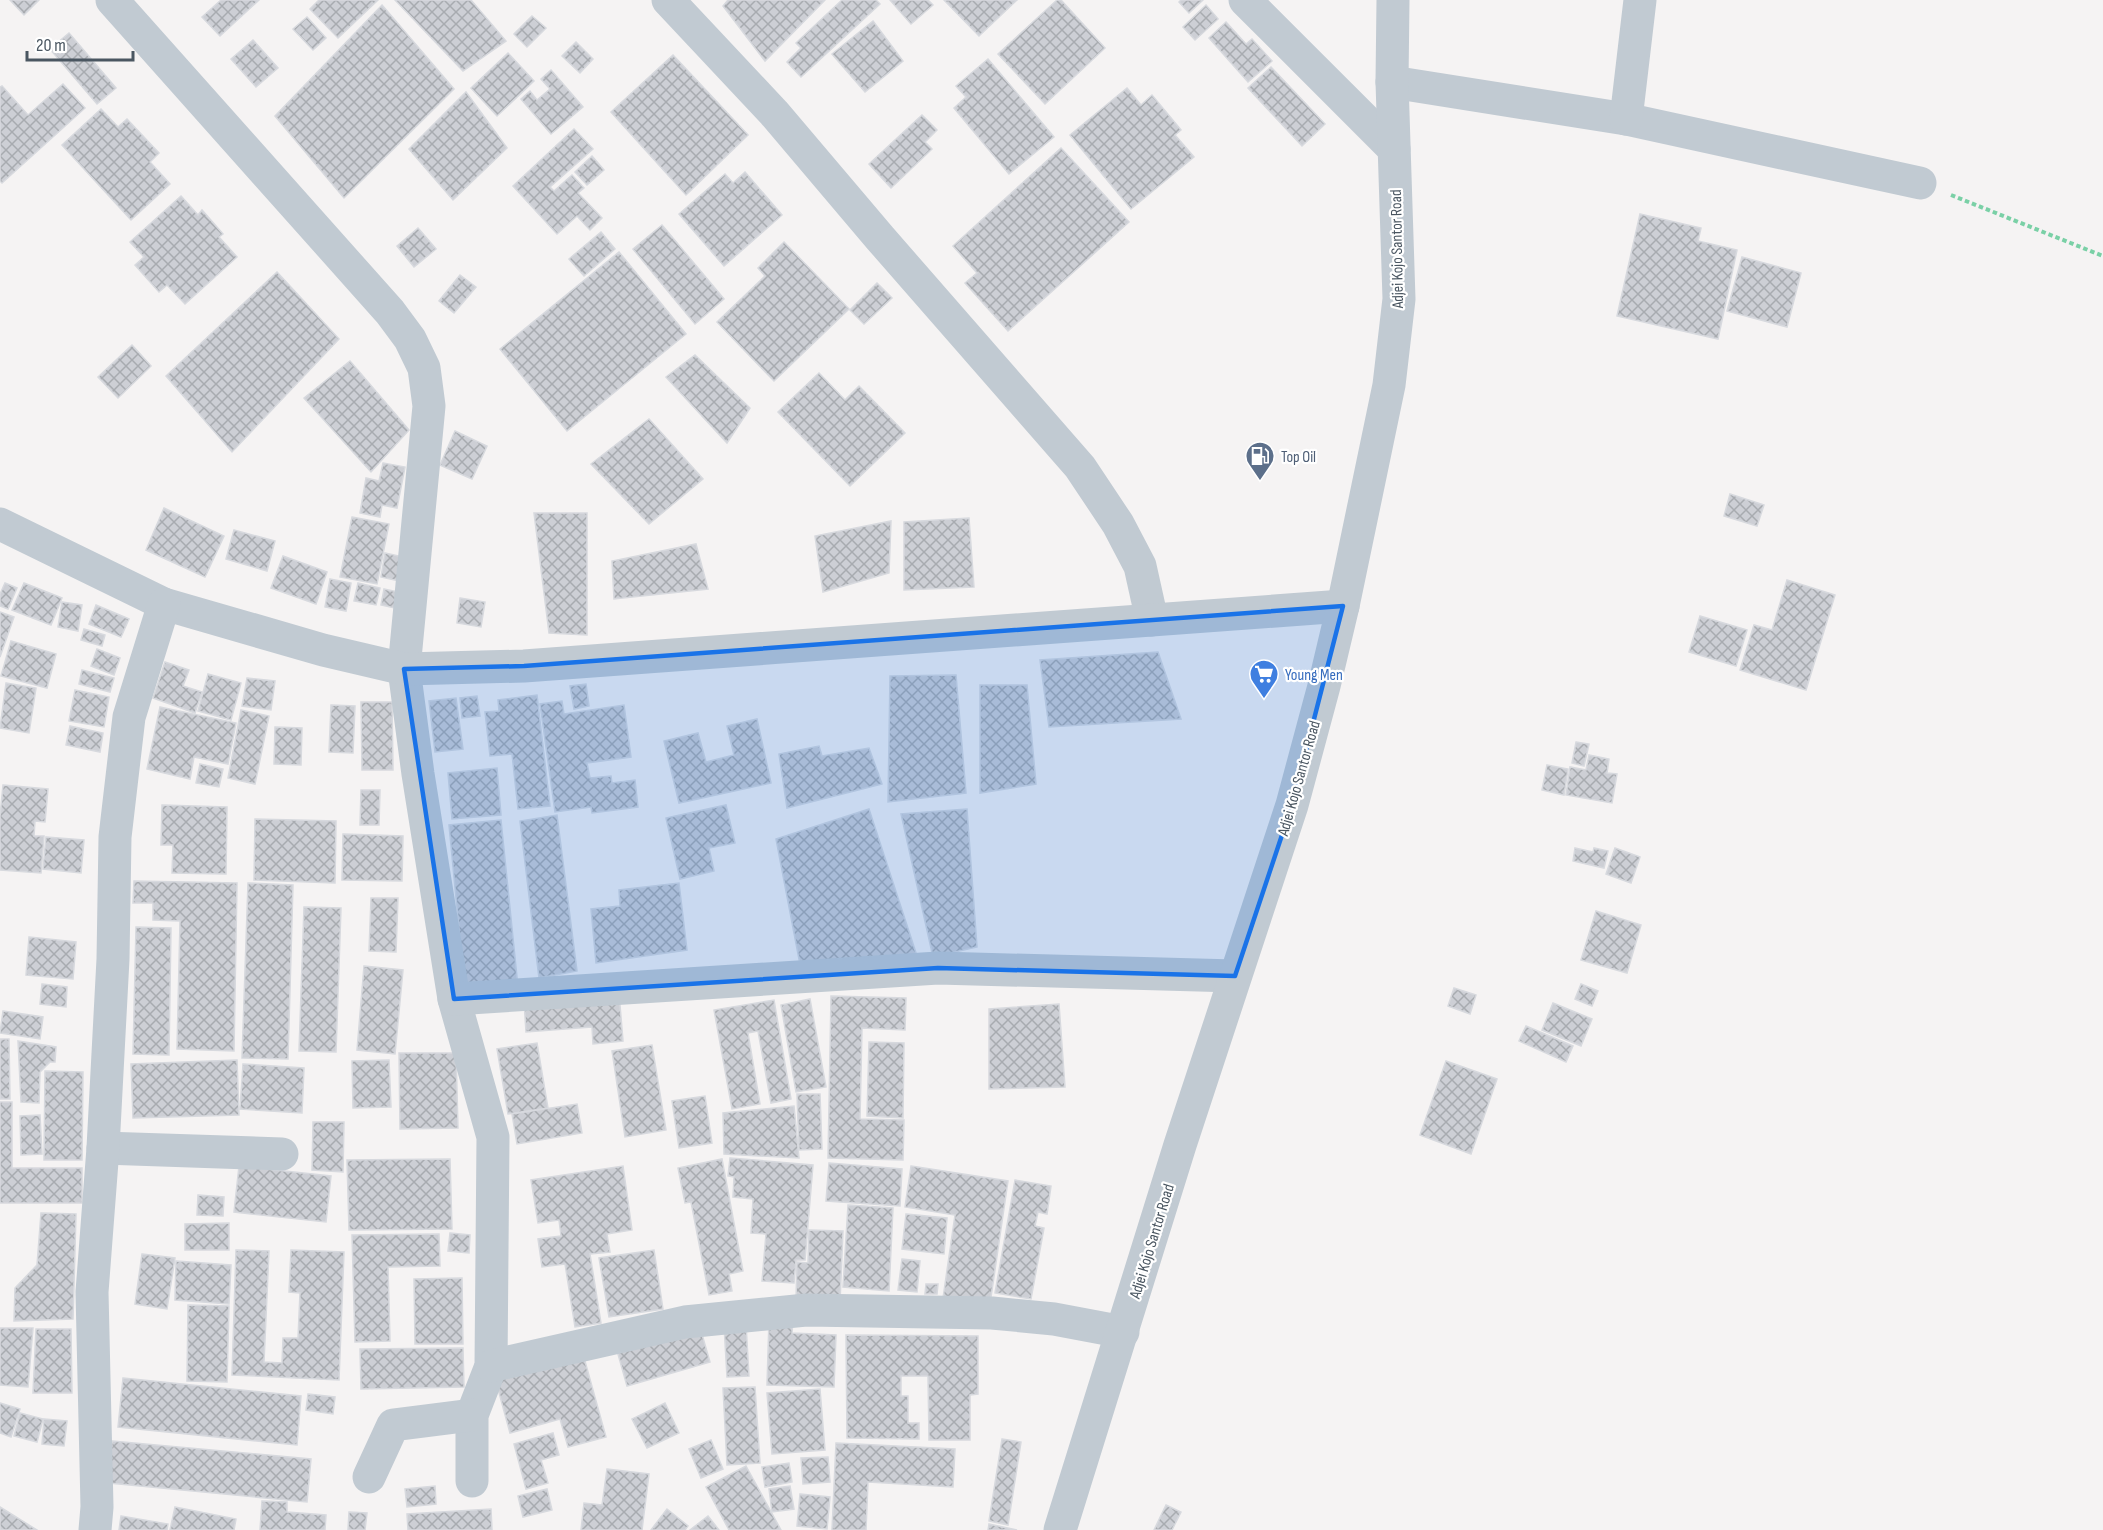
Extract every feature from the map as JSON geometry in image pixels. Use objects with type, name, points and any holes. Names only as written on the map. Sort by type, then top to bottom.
[{"type":"street","points":[[112,0],[390,312],[410,339],[424,368],[429,406],[404,669],[418,774],[454,999],[493,1137],[491,1366],[471,1415],[472,1481]]},
{"type":"street","points":[[668,0],[774,113],[1080,467],[1118,524],[1140,566],[1152,620]]},
{"type":"street","points":[[1245,0],[1394,149]]},
{"type":"street","name":"Adjei Kojo Santor Road","points":[[1060,1530],[1180,1145],[1292,805],[1343,606],[1389,385],[1399,298],[1392,82],[1393,0]]},
{"type":"street","points":[[1626,119],[1640,0]]},
{"type":"street","points":[[1392,82],[1626,119],[1920,183]]},
{"type":"street","points":[[0,524],[164,604],[323,650],[404,669],[524,666],[1343,606]]},
{"type":"street","points":[[95,1530],[97,1507],[92,1292],[103,1148],[113,959],[116,837],[129,717],[164,604]]},
{"type":"street","points":[[454,999],[938,968],[1235,976]]},
{"type":"street","points":[[103,1148],[282,1154]]},
{"type":"street","points":[[491,1366],[685,1322],[806,1310],[992,1313],[1054,1319],[1123,1332]]},
{"type":"street","points":[[369,1477],[393,1425],[471,1415]]},
{"type":"path","points":[[1920,183],[2103,256]]},
{"type":"highlighted area","points":[[1343,606],[1292,805],[1235,976],[938,968],[454,999],[404,669],[524,666]]},
{"type":"building","points":[[10,0],[39,0],[24,15]]},
{"type":"building","points":[[221,0],[259,0],[220,36],[202,17]]},
{"type":"building","points":[[319,0],[378,0],[338,38],[310,9]]},
{"type":"building","points":[[395,0],[471,0],[506,41],[463,71]]},
{"type":"building","points":[[728,0],[825,0],[765,61],[723,6]]},
{"type":"building","points":[[842,0],[876,0],[880,4],[801,77],[787,62],[801,48],[796,43]]},
{"type":"building","points":[[890,0],[928,0],[933,5],[911,24]]},
{"type":"building","points":[[944,0],[1017,0],[979,36]]},
{"type":"building","points":[[1057,0],[1061,0],[1105,48],[1045,104],[998,54]]},
{"type":"building","points":[[1181,0],[1203,0],[1189,13],[1179,2]]},
{"type":"building","points":[[382,5],[454,89],[344,198],[275,116]]},
{"type":"building","points":[[1206,5],[1218,19],[1195,40],[1183,27]]},
{"type":"building","points":[[532,16],[546,28],[527,47],[514,34]]},
{"type":"building","points":[[307,17],[326,38],[313,50],[293,29]]},
{"type":"building","points":[[873,21],[903,61],[865,92],[832,54]]},
{"type":"building","points":[[1226,22],[1246,44],[1252,39],[1272,61],[1248,82],[1209,38]]},
{"type":"building","points":[[69,33],[116,88],[97,104],[50,49]]},
{"type":"building","points":[[253,40],[278,68],[256,87],[231,59]]},
{"type":"building","points":[[576,42],[593,59],[580,73],[562,56]]},
{"type":"building","points":[[508,53],[534,81],[497,116],[471,88]]},
{"type":"building","points":[[673,55],[748,135],[686,195],[611,112]]},
{"type":"building","points":[[988,59],[1054,137],[1009,174],[954,108],[966,97],[956,86]]},
{"type":"building","points":[[1271,67],[1325,124],[1302,146],[1248,88]]},
{"type":"building","points":[[551,70],[583,107],[551,134],[521,99],[530,91],[537,100],[550,89],[541,79]]},
{"type":"building","points":[[63,84],[85,108],[2,183],[0,181],[0,87],[2,86],[28,115]]},
{"type":"building","points":[[1127,88],[1141,105],[1152,95],[1181,130],[1175,135],[1194,157],[1131,209],[1070,135]]},
{"type":"building","points":[[466,92],[507,148],[453,200],[409,149]]},
{"type":"building","points":[[101,109],[118,127],[127,119],[159,153],[150,162],[170,184],[131,220],[62,145]]},
{"type":"building","points":[[922,115],[937,130],[925,142],[932,149],[891,188],[869,164]]},
{"type":"building","points":[[574,129],[593,149],[550,187],[554,191],[572,175],[584,188],[578,193],[602,218],[590,230],[577,216],[557,234],[513,186]]},
{"type":"building","points":[[1061,148],[1129,222],[1008,331],[965,283],[977,273],[953,246]]},
{"type":"building","points":[[592,156],[604,170],[587,185],[575,172]]},
{"type":"building","points":[[745,172],[782,215],[724,266],[679,214],[725,174],[733,183]]},
{"type":"building","points":[[181,196],[198,215],[202,210],[223,234],[219,237],[237,257],[185,304],[167,285],[159,292],[135,265],[144,257],[130,242]]},
{"type":"building","points":[[1640,214],[1701,228],[1698,241],[1737,250],[1718,339],[1617,316]]},
{"type":"building","points":[[662,225],[724,299],[695,324],[633,249]]},
{"type":"building","points":[[418,228],[436,249],[414,267],[397,246]]},
{"type":"building","points":[[601,232],[615,249],[584,276],[569,259]]},
{"type":"building","points":[[784,242],[849,309],[774,381],[717,322],[765,276],[758,268]]},
{"type":"building","points":[[619,252],[686,334],[567,431],[500,349]]},
{"type":"building","points":[[1742,257],[1801,273],[1787,327],[1727,311]]},
{"type":"building","points":[[277,272],[339,339],[232,452],[166,376]]},
{"type":"building","points":[[460,275],[476,287],[454,313],[439,301]]},
{"type":"building","points":[[877,283],[892,298],[864,324],[850,310]]},
{"type":"building","points":[[132,345],[151,366],[118,398],[98,377]]},
{"type":"building","points":[[695,355],[750,408],[727,443],[666,377]]},
{"type":"building","points":[[350,361],[409,430],[371,472],[304,398]]},
{"type":"building","points":[[819,373],[845,400],[859,386],[905,433],[850,486],[778,412]]},
{"type":"building","points":[[649,419],[703,479],[649,524],[591,464]]},
{"type":"building","points":[[455,431],[487,446],[472,479],[440,465]]},
{"type":"building","points":[[383,463],[405,467],[397,508],[382,505],[380,517],[360,513],[366,478],[379,481]]},
{"type":"building","points":[[1730,494],[1764,505],[1757,526],[1724,516]]},
{"type":"building","points":[[164,508],[224,536],[205,577],[146,550]]},
{"type":"building","points":[[534,513],[587,513],[587,635],[549,633]]},
{"type":"building","points":[[352,517],[389,524],[377,584],[340,577]]},
{"type":"building","points":[[969,518],[974,587],[904,590],[904,522]]},
{"type":"building","points":[[891,521],[889,573],[823,592],[815,536]]},
{"type":"building","points":[[234,530],[275,541],[267,571],[226,559]]},
{"type":"building","points":[[696,544],[708,589],[614,599],[612,561]]},
{"type":"building","points":[[385,553],[408,558],[404,582],[381,577]]},
{"type":"building","points":[[283,556],[327,572],[316,604],[271,588]]},
{"type":"building","points":[[330,579],[351,583],[346,611],[325,607]]},
{"type":"building","points":[[1787,580],[1835,595],[1806,690],[1740,670],[1754,625],[1772,630]]},
{"type":"building","points":[[5,583],[17,588],[8,609],[0,606],[0,594]]},
{"type":"building","points":[[24,583],[62,598],[51,625],[12,610]]},
{"type":"building","points":[[358,583],[380,588],[376,605],[354,601]]},
{"type":"building","points":[[384,589],[403,593],[400,609],[381,605]]},
{"type":"building","points":[[460,598],[485,602],[481,627],[457,623]]},
{"type":"building","points":[[62,602],[82,605],[78,631],[58,627]]},
{"type":"building","points":[[96,605],[129,619],[121,637],[89,624]]},
{"type":"building","points":[[0,612],[14,617],[0,657]]},
{"type":"building","points":[[1700,616],[1747,630],[1736,666],[1689,652]]},
{"type":"building","points":[[84,629],[105,635],[102,646],[81,640]]},
{"type":"building","points":[[11,641],[56,654],[47,688],[1,676]]},
{"type":"building","points":[[97,649],[120,658],[114,675],[91,666]]},
{"type":"building","points":[[1158,652],[1181,719],[1049,727],[1040,660]]},
{"type":"building","points":[[165,662],[189,670],[183,686],[202,692],[195,713],[153,698]]},
{"type":"building","points":[[82,670],[114,678],[110,692],[79,684]]},
{"type":"building","points":[[208,674],[241,683],[231,720],[198,711]]},
{"type":"building","points":[[956,675],[966,793],[888,802],[890,676]]},
{"type":"building","points":[[247,678],[275,681],[271,710],[242,706]]},
{"type":"building","points":[[6,683],[36,688],[29,733],[0,728]]},
{"type":"building","points":[[586,684],[589,706],[574,709],[570,686]]},
{"type":"building","points":[[980,685],[1027,685],[1036,784],[980,793]]},
{"type":"building","points":[[75,690],[109,697],[104,727],[69,721]]},
{"type":"building","points":[[537,695],[550,806],[518,809],[512,754],[490,756],[485,712],[499,711],[498,700]]},
{"type":"building","points":[[477,696],[480,716],[462,718],[460,698]]},
{"type":"building","points":[[456,698],[463,749],[435,752],[429,701]]},
{"type":"building","points":[[562,701],[564,714],[624,705],[631,757],[587,763],[590,778],[611,776],[612,783],[635,780],[638,807],[592,813],[591,807],[555,812],[540,704]]},
{"type":"building","points":[[361,702],[392,702],[393,770],[362,770]]},
{"type":"building","points":[[331,705],[355,706],[353,753],[329,752]]},
{"type":"building","points":[[160,707],[236,723],[228,764],[194,757],[190,779],[147,769]]},
{"type":"building","points":[[241,710],[269,716],[255,784],[228,778]]},
{"type":"building","points":[[757,719],[771,783],[679,803],[664,741],[698,733],[706,762],[734,755],[727,726]]},
{"type":"building","points":[[70,726],[103,733],[100,752],[66,745]]},
{"type":"building","points":[[275,727],[302,728],[301,765],[274,764]]},
{"type":"building","points":[[1576,742],[1589,744],[1584,766],[1572,763]]},
{"type":"building","points":[[819,746],[822,756],[869,748],[882,784],[787,808],[779,754]]},
{"type":"building","points":[[1589,755],[1609,759],[1607,773],[1617,774],[1612,803],[1566,795],[1570,767],[1586,770]]},
{"type":"building","points":[[200,764],[223,769],[219,787],[196,783]]},
{"type":"building","points":[[1547,765],[1568,769],[1564,795],[1542,790]]},
{"type":"building","points":[[497,768],[501,815],[452,819],[448,773]]},
{"type":"building","points":[[3,785],[48,789],[45,822],[35,821],[34,836],[44,836],[41,873],[0,870],[0,816]]},
{"type":"building","points":[[361,790],[380,790],[379,825],[360,825]]},
{"type":"building","points":[[162,805],[227,807],[226,874],[172,873],[173,845],[161,845]]},
{"type":"building","points":[[726,805],[735,843],[709,848],[714,871],[680,879],[666,818]]},
{"type":"building","points":[[869,809],[917,956],[802,975],[776,839]]},
{"type":"building","points":[[967,809],[977,947],[933,957],[901,814]]},
{"type":"building","points":[[557,815],[577,971],[539,978],[520,821]]},
{"type":"building","points":[[255,819],[336,821],[335,883],[254,880]]},
{"type":"building","points":[[501,820],[518,987],[465,992],[449,825]]},
{"type":"building","points":[[343,834],[403,836],[402,881],[342,880]]},
{"type":"building","points":[[46,837],[84,840],[81,873],[43,869]]},
{"type":"building","points":[[1575,848],[1593,852],[1594,848],[1608,851],[1604,868],[1573,861]]},
{"type":"building","points":[[1615,848],[1640,857],[1631,883],[1606,874]]},
{"type":"building","points":[[134,881],[237,883],[234,1051],[177,1049],[180,921],[153,920],[153,903],[133,903]]},
{"type":"building","points":[[248,883],[293,885],[288,1059],[242,1058]]},
{"type":"building","points":[[679,883],[687,950],[596,963],[591,909],[620,906],[619,890]]},
{"type":"building","points":[[371,898],[398,898],[396,952],[369,951]]},
{"type":"building","points":[[304,907],[341,908],[336,1052],[299,1051]]},
{"type":"building","points":[[1596,911],[1641,925],[1627,973],[1581,960]]},
{"type":"building","points":[[136,927],[171,928],[169,1055],[133,1054]]},
{"type":"building","points":[[29,937],[76,942],[73,979],[26,975]]},
{"type":"building","points":[[364,966],[403,970],[395,1054],[357,1050]]},
{"type":"building","points":[[42,984],[67,987],[66,1007],[40,1004]]},
{"type":"building","points":[[1581,984],[1598,991],[1592,1006],[1575,999]]},
{"type":"building","points":[[1454,988],[1476,995],[1470,1014],[1448,1006]]},
{"type":"building","points":[[619,993],[623,1041],[593,1044],[592,1027],[526,1032],[524,1001]]},
{"type":"building","points":[[831,996],[906,998],[905,1030],[862,1028],[860,1119],[904,1120],[903,1160],[828,1158]]},
{"type":"building","points":[[810,999],[826,1087],[796,1092],[781,1005]]},
{"type":"building","points":[[774,1000],[791,1099],[771,1103],[758,1031],[748,1033],[760,1104],[732,1109],[714,1010]]},
{"type":"building","points":[[1553,1003],[1592,1019],[1581,1046],[1542,1030]]},
{"type":"building","points":[[1059,1004],[1065,1087],[989,1089],[989,1009]]},
{"type":"building","points":[[3,1011],[43,1017],[40,1039],[0,1033]]},
{"type":"building","points":[[1526,1026],[1573,1046],[1566,1062],[1519,1041]]},
{"type":"building","points":[[0,1039],[9,1039],[10,1099],[0,1099]]},
{"type":"building","points":[[18,1041],[56,1047],[55,1062],[50,1062],[40,1072],[39,1103],[21,1102]]},
{"type":"building","points":[[869,1042],[904,1043],[903,1118],[867,1116]]},
{"type":"building","points":[[537,1043],[548,1108],[508,1114],[497,1049]]},
{"type":"building","points":[[652,1045],[666,1130],[625,1137],[612,1051]]},
{"type":"building","points":[[399,1053],[456,1053],[458,1128],[400,1129]]},
{"type":"building","points":[[237,1060],[239,1115],[133,1118],[131,1064]]},
{"type":"building","points":[[389,1060],[391,1107],[353,1108],[352,1061]]},
{"type":"building","points":[[1446,1061],[1497,1079],[1471,1154],[1420,1135]]},
{"type":"building","points":[[243,1064],[304,1068],[302,1113],[240,1109]]},
{"type":"building","points":[[45,1071],[83,1072],[82,1160],[44,1160]]},
{"type":"building","points":[[797,1094],[820,1094],[822,1149],[799,1150]]},
{"type":"building","points":[[705,1096],[712,1143],[679,1148],[672,1101]]},
{"type":"building","points":[[0,1102],[12,1102],[12,1168],[82,1168],[82,1203],[0,1203]]},
{"type":"building","points":[[577,1104],[582,1133],[517,1144],[512,1114]]},
{"type":"building","points":[[794,1106],[799,1158],[724,1154],[723,1113]]},
{"type":"building","points":[[40,1115],[42,1154],[21,1155],[20,1116]]},
{"type":"building","points":[[313,1122],[344,1122],[343,1172],[312,1170]]},
{"type":"building","points":[[730,1158],[813,1165],[805,1260],[796,1260],[794,1283],[762,1281],[766,1234],[751,1233],[753,1199],[733,1197],[734,1177],[728,1176]]},
{"type":"building","points":[[450,1159],[452,1229],[349,1230],[347,1160]]},
{"type":"building","points":[[722,1159],[743,1271],[729,1274],[732,1291],[709,1295],[691,1202],[685,1203],[678,1168]]},
{"type":"building","points":[[829,1163],[902,1169],[900,1206],[826,1201]]},
{"type":"building","points":[[239,1166],[331,1176],[326,1222],[234,1212]]},
{"type":"building","points":[[623,1166],[632,1230],[607,1234],[610,1252],[590,1254],[601,1323],[575,1327],[565,1264],[542,1267],[538,1239],[561,1236],[559,1220],[538,1223],[531,1180]]},
{"type":"building","points":[[911,1166],[1008,1181],[990,1304],[943,1298],[955,1215],[905,1207]]},
{"type":"building","points":[[1015,1180],[1051,1186],[1047,1214],[1038,1212],[1035,1226],[1044,1228],[1031,1299],[995,1293]]},
{"type":"building","points":[[198,1195],[224,1197],[223,1216],[197,1215]]},
{"type":"building","points":[[848,1205],[893,1208],[889,1291],[843,1287]]},
{"type":"building","points":[[41,1213],[76,1214],[73,1319],[14,1321],[15,1288],[37,1265]]},
{"type":"building","points":[[906,1214],[947,1218],[944,1254],[902,1249]]},
{"type":"building","points":[[229,1223],[229,1250],[185,1250],[185,1224]]},
{"type":"building","points":[[809,1230],[843,1231],[840,1302],[796,1300],[797,1262],[808,1263]]},
{"type":"building","points":[[450,1233],[470,1235],[469,1253],[448,1251]]},
{"type":"building","points":[[439,1234],[440,1266],[388,1267],[390,1341],[355,1342],[352,1235]]},
{"type":"building","points":[[236,1250],[269,1251],[264,1362],[282,1363],[283,1338],[298,1338],[300,1293],[289,1292],[291,1250],[344,1252],[339,1380],[232,1375]]},
{"type":"building","points":[[654,1250],[663,1309],[609,1317],[599,1258]]},
{"type":"building","points":[[142,1254],[175,1258],[167,1309],[135,1304]]},
{"type":"building","points":[[902,1259],[920,1261],[917,1292],[898,1290]]},
{"type":"building","points":[[176,1261],[231,1265],[229,1304],[175,1300]]},
{"type":"building","points":[[462,1278],[463,1344],[415,1344],[414,1279]]},
{"type":"building","points":[[926,1284],[938,1284],[937,1294],[925,1294]]},
{"type":"building","points":[[188,1305],[229,1306],[227,1382],[187,1381]]},
{"type":"building","points":[[769,1320],[793,1320],[792,1333],[836,1335],[834,1387],[767,1385]]},
{"type":"building","points":[[699,1324],[710,1362],[627,1386],[616,1347]]},
{"type":"building","points":[[746,1324],[749,1376],[727,1377],[724,1325]]},
{"type":"building","points":[[0,1328],[33,1328],[28,1387],[0,1385]]},
{"type":"building","points":[[36,1329],[71,1329],[72,1393],[33,1393]]},
{"type":"building","points":[[846,1335],[978,1336],[978,1394],[970,1395],[970,1440],[929,1440],[928,1376],[901,1376],[901,1396],[908,1396],[908,1423],[919,1423],[919,1439],[847,1438]]},
{"type":"building","points":[[463,1348],[464,1387],[361,1389],[360,1349]]},
{"type":"building","points":[[583,1354],[606,1437],[568,1447],[560,1419],[510,1433],[495,1378]]},
{"type":"building","points":[[123,1378],[301,1396],[297,1445],[118,1427]]},
{"type":"building","points":[[755,1387],[760,1463],[727,1465],[723,1388]]},
{"type":"building","points":[[820,1389],[825,1450],[772,1454],[767,1393]]},
{"type":"building","points":[[308,1394],[335,1397],[333,1414],[306,1410]]},
{"type":"building","points":[[0,1403],[20,1409],[11,1437],[0,1433]]},
{"type":"building","points":[[665,1403],[679,1433],[647,1448],[632,1419]]},
{"type":"building","points":[[20,1413],[43,1419],[37,1442],[14,1436]]},
{"type":"building","points":[[44,1419],[67,1421],[64,1446],[42,1444]]},
{"type":"building","points":[[553,1433],[559,1455],[541,1460],[548,1483],[526,1489],[514,1444]]},
{"type":"building","points":[[1002,1439],[1021,1442],[1008,1525],[989,1521]]},
{"type":"building","points":[[711,1440],[723,1469],[701,1478],[689,1449]]},
{"type":"building","points":[[112,1441],[311,1459],[307,1502],[109,1483]]},
{"type":"building","points":[[836,1443],[955,1449],[953,1487],[868,1482],[866,1530],[832,1530]]},
{"type":"building","points":[[828,1457],[830,1482],[803,1484],[801,1458]]},
{"type":"building","points":[[789,1463],[792,1482],[765,1487],[762,1467]]},
{"type":"building","points":[[746,1466],[781,1530],[729,1530],[706,1487]]},
{"type":"building","points":[[607,1469],[649,1474],[642,1530],[581,1530],[584,1503],[602,1505]]},
{"type":"building","points":[[435,1486],[436,1504],[407,1507],[405,1489]]},
{"type":"building","points":[[790,1486],[794,1509],[772,1512],[769,1489]]},
{"type":"building","points":[[547,1489],[552,1510],[523,1517],[518,1496]]},
{"type":"building","points":[[800,1494],[830,1497],[827,1529],[797,1526]]},
{"type":"building","points":[[262,1501],[287,1502],[287,1512],[326,1515],[325,1530],[260,1530]]},
{"type":"building","points":[[1166,1505],[1181,1512],[1172,1530],[1154,1530]]},
{"type":"building","points":[[0,1507],[37,1530],[0,1530]]},
{"type":"building","points":[[175,1507],[236,1519],[234,1530],[170,1530]]},
{"type":"building","points":[[491,1509],[492,1530],[408,1530],[407,1514]]},
{"type":"building","points":[[667,1509],[688,1526],[685,1530],[651,1530]]},
{"type":"building","points":[[349,1512],[367,1513],[365,1530],[348,1530]]},
{"type":"building","points":[[121,1516],[168,1524],[167,1530],[119,1530]]},
{"type":"building","points":[[708,1516],[719,1530],[690,1530]]},
{"type":"building","points":[[989,1524],[1017,1530],[988,1530]]},
{"type":"place","name":"Top Oil","points":[[1260,482]]},
{"type":"place","name":"Young Men","points":[[1264,700]]}]
